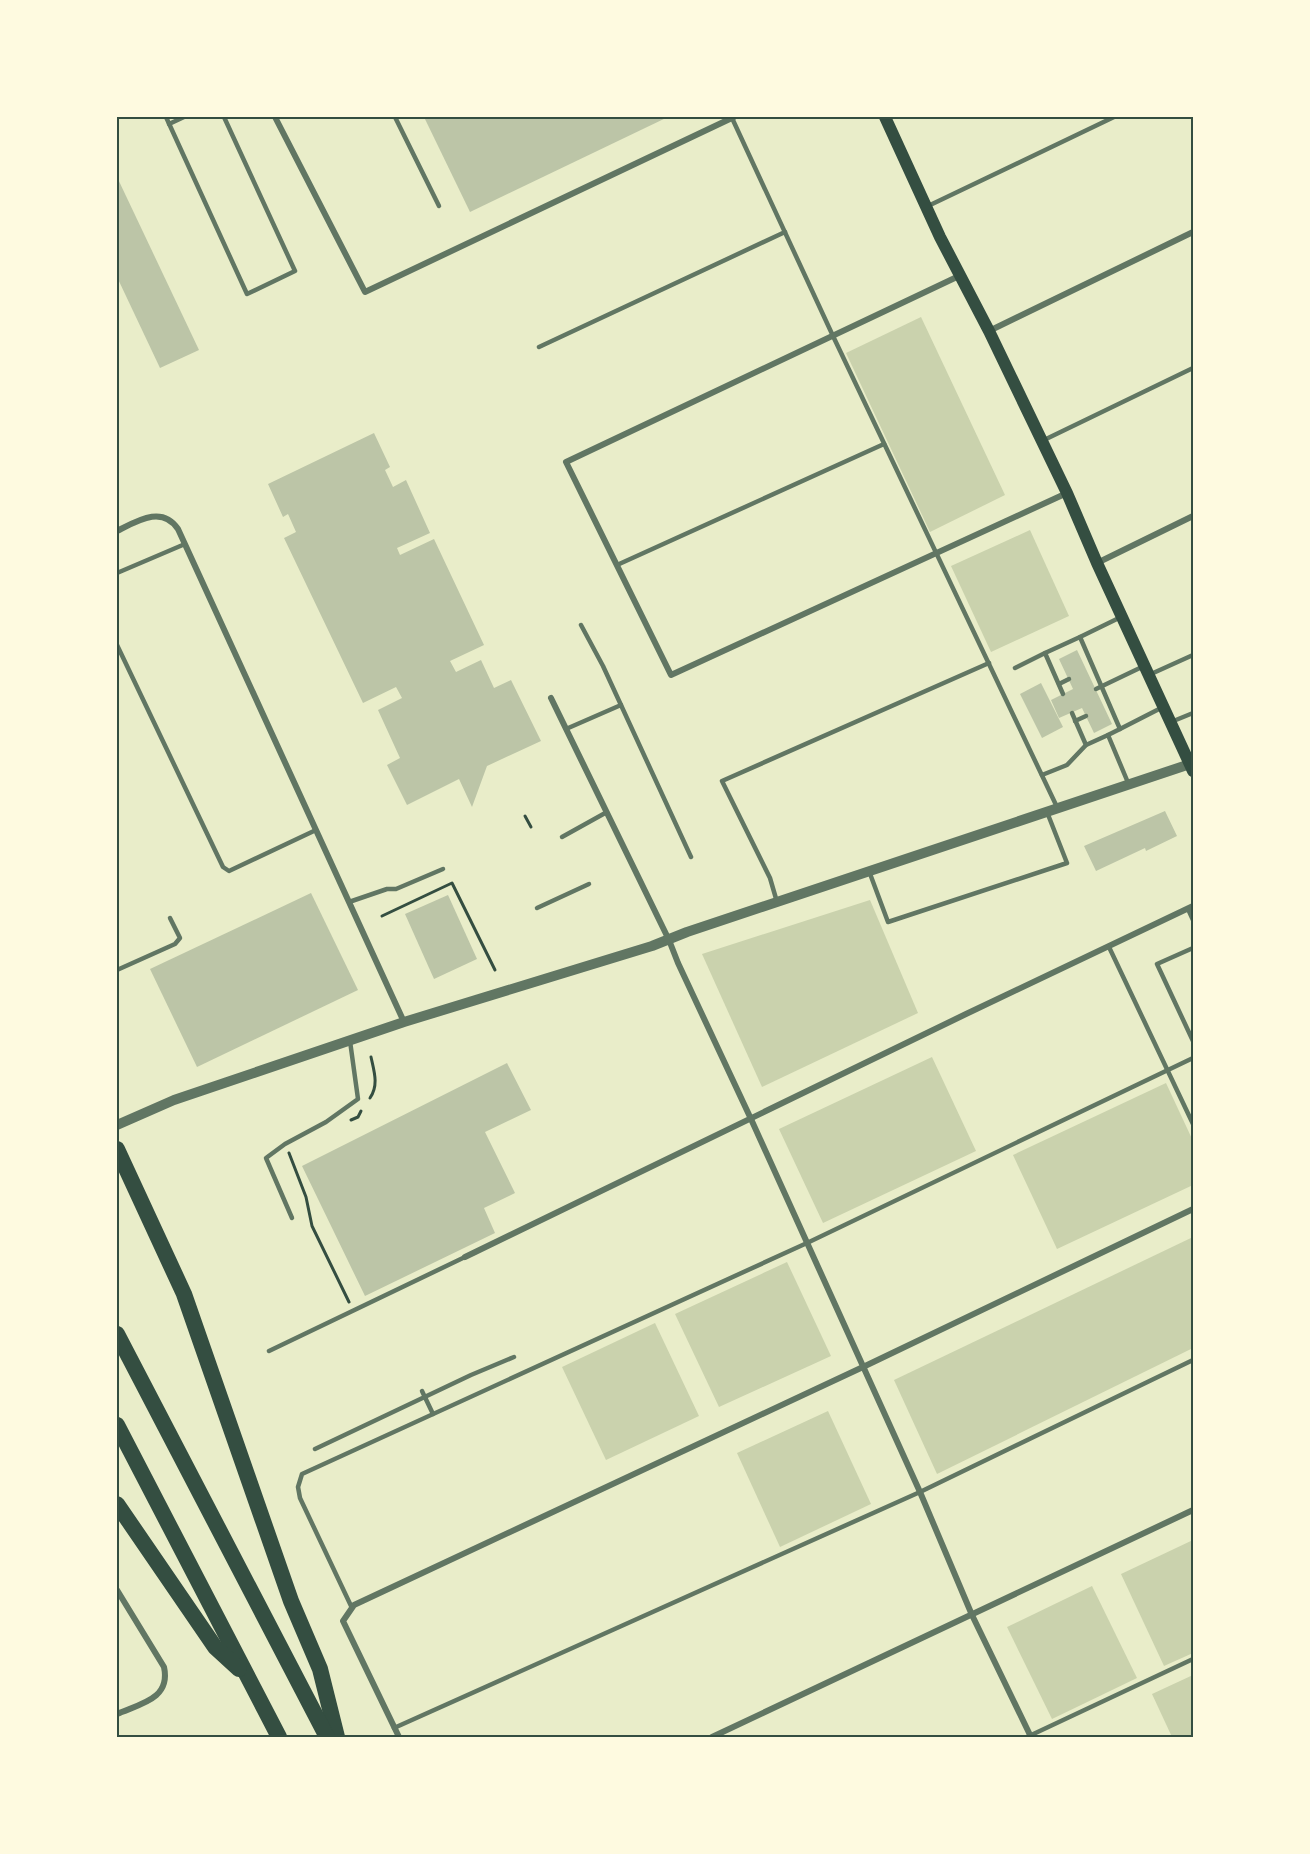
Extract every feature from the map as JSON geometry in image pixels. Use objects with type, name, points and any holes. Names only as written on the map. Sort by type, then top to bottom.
[{"type":"highway","points":[[117,1149],[184,1294],[291,1601],[320,1670],[337,1737]]},
{"type":"highway","points":[[117,1334],[327,1737]]},
{"type":"highway","points":[[117,1425],[279,1737]]},
{"type":"highway","points":[[117,1504],[215,1647],[249,1679]]},
{"type":"main road","points":[[885,117],[959,276],[1067,493],[1097,563],[1192,766]]},
{"type":"street","points":[[275,117],[365,292],[733,118]]},
{"type":"street","points":[[988,331],[1193,232]]},
{"type":"street","points":[[959,276],[566,462],[671,675],[1067,493]]},
{"type":"street","points":[[117,531],[144,518],[155,516],[173,522],[404,1022]]},
{"type":"street","points":[[1097,563],[1193,516]]},
{"type":"street","points":[[552,698],[669,940],[864,1367],[972,1615],[1029,1737]]},
{"type":"street","points":[[117,1125],[174,1100],[404,1022],[669,940],[869,871],[1192,766]]},
{"type":"street","points":[[465,1257],[1190,908]]},
{"type":"street","points":[[399,1737],[343,1621],[354,1605],[864,1367],[1193,1209]]},
{"type":"street","points":[[712,1737],[1193,1510]]},
{"type":"street","points":[[117,1590],[164,1667],[166,1678],[165,1686],[154,1697],[117,1714]]},
{"type":"lane","points":[[166,117],[247,294],[295,272],[224,117]]},
{"type":"lane","points":[[169,124],[184,117]]},
{"type":"lane","points":[[395,117],[439,206]]},
{"type":"lane","points":[[926,207],[1114,117]]},
{"type":"lane","points":[[733,118],[833,336],[1058,809]]},
{"type":"lane","points":[[539,347],[785,232]]},
{"type":"lane","points":[[1042,441],[1193,368]]},
{"type":"lane","points":[[617,565],[884,444]]},
{"type":"lane","points":[[117,573],[185,544]]},
{"type":"lane","points":[[1015,668],[1122,617]]},
{"type":"lane","points":[[580,625],[621,705],[691,857]]},
{"type":"lane","points":[[1080,637],[1102,686],[1107,705],[1120,729]]},
{"type":"lane","points":[[117,645],[223,867],[229,871],[316,830]]},
{"type":"lane","points":[[1045,653],[1063,694]]},
{"type":"lane","points":[[1096,689],[1193,655]]},
{"type":"lane","points":[[777,902],[770,878],[722,781],[988,663]]},
{"type":"lane","points":[[1087,670],[1094,667]]},
{"type":"lane","points":[[1059,684],[1069,679]]},
{"type":"lane","points":[[566,729],[621,705]]},
{"type":"lane","points":[[1042,775],[1067,765],[1086,745],[1163,707]]},
{"type":"lane","points":[[1072,713],[1086,745]]},
{"type":"lane","points":[[1171,722],[1193,713]]},
{"type":"lane","points":[[1075,721],[1086,716]]},
{"type":"lane","points":[[1108,735],[1129,785]]},
{"type":"lane","points":[[562,837],[607,812]]},
{"type":"lane","points":[[869,871],[888,922],[1067,863],[1047,812]]},
{"type":"lane","points":[[349,902],[387,889],[396,890],[443,870]]},
{"type":"lane","points":[[537,908],[589,884]]},
{"type":"lane","points":[[1190,908],[1193,920]]},
{"type":"lane","points":[[117,970],[175,944],[180,938],[170,918]]},
{"type":"lane","points":[[1109,947],[1193,1124]]},
{"type":"lane","points":[[1193,948],[1157,964],[1193,1041]]},
{"type":"lane","points":[[292,1218],[266,1158],[285,1144],[326,1122],[358,1099],[350,1041]]},
{"type":"lane","points":[[351,1608],[300,1498],[298,1487],[302,1474],[807,1243],[1193,1058]]},
{"type":"lane","points":[[269,1351],[465,1257]]},
{"type":"lane","points":[[315,1449],[424,1394],[514,1357]]},
{"type":"lane","points":[[394,1728],[920,1492],[1193,1360]]},
{"type":"lane","points":[[424,1394],[433,1414]]},
{"type":"lane","points":[[1029,1737],[1193,1659]]},
{"type":"path","points":[[525,816],[531,827]]},
{"type":"path","points":[[382,916],[452,883],[495,970]]},
{"type":"path","points":[[368,1101],[374,1092],[376,1077],[371,1057]]},
{"type":"path","points":[[348,1122],[358,1117],[363,1109]]},
{"type":"path","points":[[288,1150],[306,1197],[312,1226],[348,1301]]},
{"type":"green space","points":[[921,317],[1005,495],[930,532],[846,353]]},
{"type":"green space","points":[[1030,530],[1069,616],[991,652],[951,566]]},
{"type":"green space","points":[[870,900],[918,1013],[762,1087],[702,954]]},
{"type":"green space","points":[[932,1057],[976,1151],[823,1223],[779,1129]]},
{"type":"green space","points":[[1166,1083],[1193,1141],[1193,1185],[1057,1249],[1013,1155]]},
{"type":"green space","points":[[1193,1237],[1193,1348],[937,1474],[894,1380]]},
{"type":"green space","points":[[787,1262],[831,1356],[719,1407],[675,1314]]},
{"type":"green space","points":[[655,1323],[699,1416],[606,1460],[562,1367]]},
{"type":"green space","points":[[828,1411],[871,1504],[780,1547],[737,1453]]},
{"type":"green space","points":[[1193,1540],[1193,1653],[1164,1666],[1121,1574]]},
{"type":"green space","points":[[1092,1586],[1137,1678],[1052,1719],[1007,1627]]},
{"type":"green space","points":[[1193,1675],[1193,1737],[1172,1737],[1152,1694]]},
{"type":"building","points":[[424,117],[668,117],[470,212]]},
{"type":"building","points":[[117,177],[199,350],[160,368],[117,277]]},
{"type":"building","points":[[374,433],[390,467],[385,470],[393,487],[406,480],[430,533],[397,548],[400,555],[434,539],[484,645],[450,661],[456,672],[481,660],[494,688],[511,680],[541,741],[487,766],[472,807],[459,779],[407,805],[387,765],[400,758],[378,710],[402,698],[396,687],[363,703],[284,538],[296,532],[288,514],[283,517],[268,484]]},
{"type":"building","points":[[1077,650],[1112,724],[1094,733],[1082,708],[1059,718],[1051,700],[1073,689],[1059,659]]},
{"type":"building","points":[[1041,683],[1063,727],[1042,738],[1020,694]]},
{"type":"building","points":[[1165,811],[1177,836],[1096,871],[1084,846]]},
{"type":"building","points":[[311,893],[358,990],[197,1067],[150,969]]},
{"type":"building","points":[[448,895],[477,959],[434,979],[405,914]]},
{"type":"building","points":[[507,1063],[531,1110],[485,1132],[515,1193],[484,1208],[495,1233],[365,1296],[302,1166]]}]
